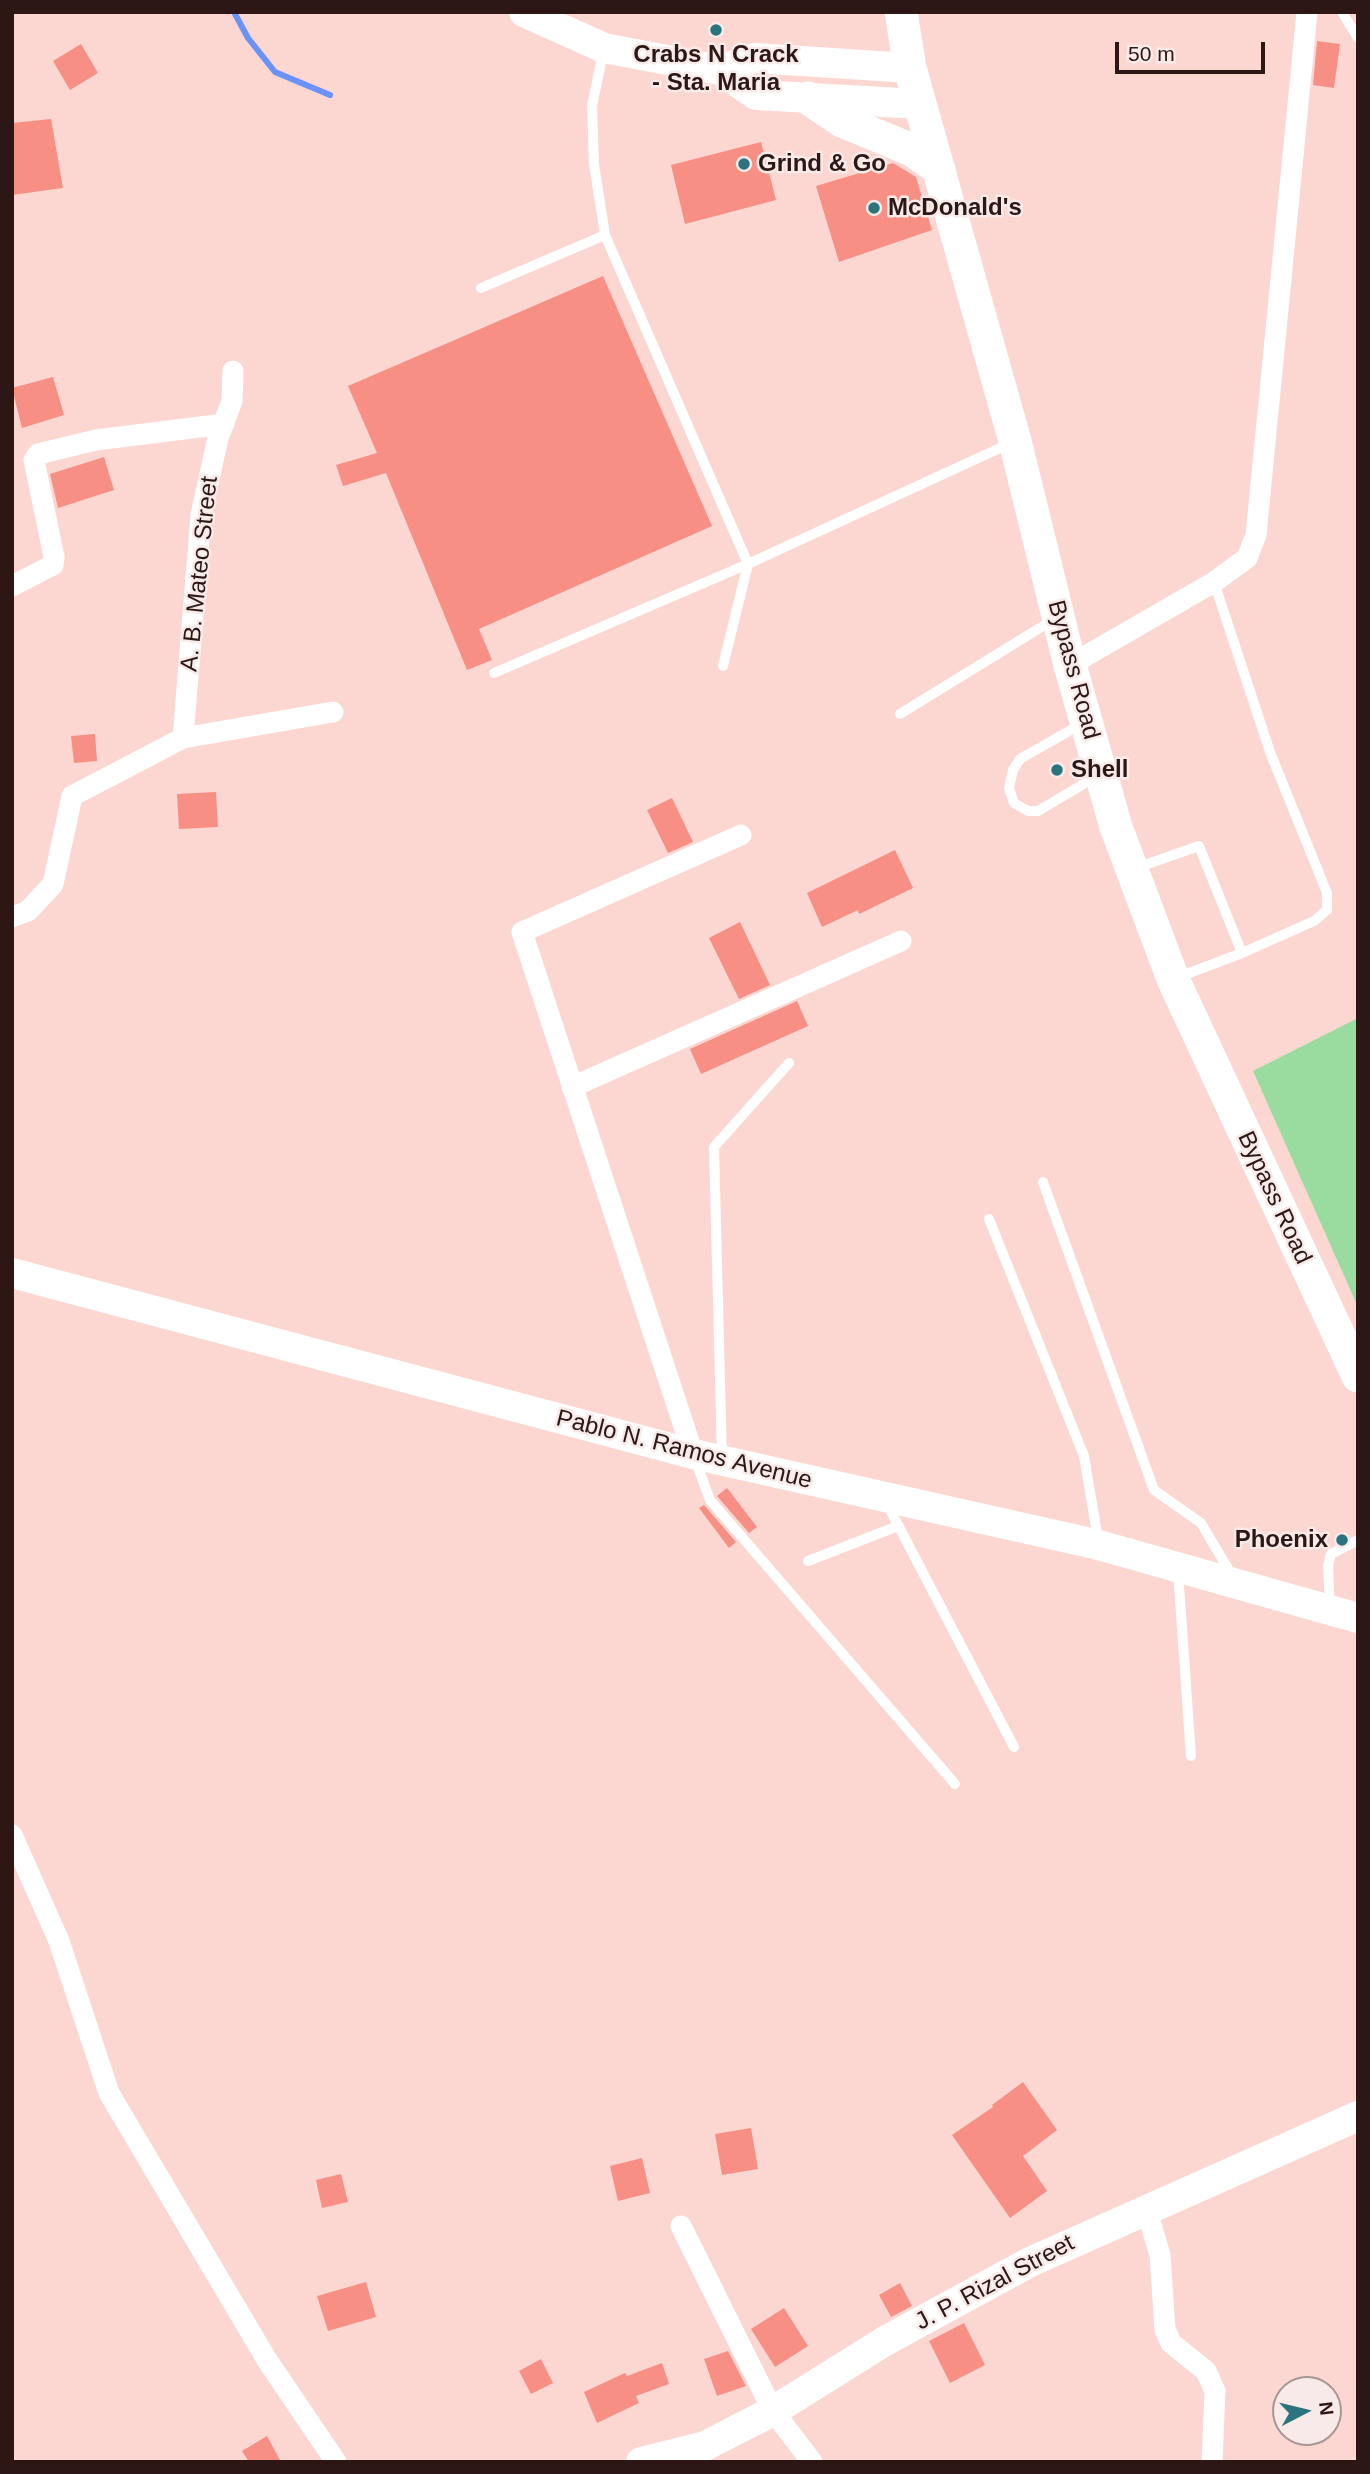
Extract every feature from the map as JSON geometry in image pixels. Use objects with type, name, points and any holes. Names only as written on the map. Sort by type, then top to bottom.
[{"type":"main road","points":[[524,12],[604,48],[720,70],[756,95],[920,104]]},
{"type":"main road","name":"Bypass Road","points":[[901,12],[910,68],[1014,441],[1070,665],[1132,869],[1173,979],[1356,1370]]},
{"type":"main road","points":[[720,70],[755,58],[910,68]]},
{"type":"main road","points":[[808,98],[842,121],[912,150],[939,169]]},
{"type":"main road","name":"Pablo N. Ramos Avenue","points":[[12,1273],[693,1454],[1095,1544],[1344,1615]]},
{"type":"main road","name":"J. P. Rizal Street","points":[[641,2462],[705,2446],[773,2411],[885,2341],[1030,2262],[1146,2208],[1358,2116]]},
{"type":"street","points":[[1070,665],[1214,582],[1247,558],[1256,535],[1307,12]]},
{"type":"street","name":"A. B. Mateo Street","points":[[183,738],[201,515],[214,457],[232,401],[233,370]]},
{"type":"street","points":[[12,586],[53,565],[54,557],[34,460],[38,454],[96,440],[224,424]]},
{"type":"street","points":[[12,917],[28,911],[53,884],[72,796],[183,738],[332,712]]},
{"type":"street","points":[[693,1454],[522,932],[741,835]]},
{"type":"street","points":[[572,1087],[901,941]]},
{"type":"street","points":[[12,1835],[58,1941],[109,2093],[267,2360],[336,2462]]},
{"type":"street","points":[[1146,2208],[1160,2255],[1165,2329],[1171,2343],[1206,2371],[1215,2391],[1212,2462]]},
{"type":"street","points":[[681,2226],[773,2411],[812,2462]]},
{"type":"lane","points":[[1342,12],[1358,38]]},
{"type":"lane","points":[[604,48],[592,106],[594,164],[606,235],[748,564],[723,666]]},
{"type":"lane","points":[[481,288],[606,235]]},
{"type":"lane","points":[[495,673],[748,564],[1014,441]]},
{"type":"lane","points":[[1173,979],[1242,953],[1314,921],[1327,910],[1327,893],[1270,752],[1214,582]]},
{"type":"lane","points":[[900,714],[1058,616]]},
{"type":"lane","points":[[1086,721],[1020,759],[1013,770],[1009,788],[1014,803],[1028,811],[1038,810],[1101,773]]},
{"type":"lane","points":[[1132,869],[1199,846],[1242,953]]},
{"type":"lane","points":[[722,1461],[714,1147],[789,1063]]},
{"type":"lane","points":[[1043,1182],[1154,1490],[1200,1523],[1238,1586]]},
{"type":"lane","points":[[989,1219],[1084,1456],[1097,1533],[1095,1544]]},
{"type":"lane","points":[[693,1454],[710,1500],[955,1784]]},
{"type":"lane","points":[[883,1497],[1014,1747]]},
{"type":"lane","points":[[808,1561],[898,1525]]},
{"type":"lane","points":[[1344,1615],[1328,1565],[1331,1554],[1358,1540]]},
{"type":"lane","points":[[1178,1568],[1191,1756]]},
{"type":"green space","points":[[1358,1018],[1358,1307],[1253,1071]]},
{"type":"building","points":[[1317,41],[1340,44],[1334,88],[1313,85]]},
{"type":"building","points":[[81,44],[98,73],[70,90],[53,61]]},
{"type":"building","points":[[51,119],[63,188],[12,195],[12,123]]},
{"type":"building","points":[[761,142],[776,200],[685,224],[671,165]]},
{"type":"building","name":"McDonald's","points":[[893,163],[916,177],[932,230],[839,262],[816,186]]},
{"type":"building","points":[[603,276],[712,526],[479,629],[492,660],[467,670],[386,473],[343,486],[336,465],[377,453],[348,386]]},
{"type":"building","points":[[53,377],[64,415],[22,428],[12,388]]},
{"type":"building","points":[[104,457],[114,490],[58,508],[50,474]]},
{"type":"building","points":[[95,734],[97,761],[74,763],[71,736]]},
{"type":"building","points":[[216,792],[218,827],[179,829],[177,794]]},
{"type":"building","points":[[672,798],[693,842],[668,853],[647,810]]},
{"type":"building","points":[[895,850],[913,888],[859,914],[858,910],[822,927],[807,893]]},
{"type":"building","points":[[740,922],[770,985],[739,999],[709,938]]},
{"type":"building","points":[[797,1001],[808,1026],[701,1074],[690,1049]]},
{"type":"building","points":[[727,1488],[757,1527],[749,1533],[717,1496]]},
{"type":"building","points":[[704,1505],[736,1542],[729,1548],[699,1508]]},
{"type":"building","points":[[1023,2082],[1057,2130],[1023,2156],[1047,2191],[1010,2218],[952,2135]]},
{"type":"building","points":[[751,2128],[758,2169],[722,2175],[715,2134]]},
{"type":"building","points":[[642,2158],[650,2193],[618,2201],[610,2166]]},
{"type":"building","points":[[341,2174],[348,2202],[322,2208],[316,2180]]},
{"type":"building","points":[[366,2282],[376,2317],[328,2331],[317,2296]]},
{"type":"building","points":[[900,2283],[912,2306],[891,2317],[879,2295]]},
{"type":"building","points":[[784,2308],[808,2346],[775,2367],[751,2329]]},
{"type":"building","points":[[964,2323],[985,2365],[950,2383],[929,2341]]},
{"type":"building","points":[[728,2351],[746,2386],[717,2396],[704,2359]]},
{"type":"building","points":[[541,2359],[553,2383],[531,2394],[519,2371]]},
{"type":"building","points":[[662,2363],[669,2384],[636,2396],[639,2403],[597,2423],[584,2392],[625,2373],[627,2376]]},
{"type":"building","points":[[267,2436],[281,2462],[249,2462],[242,2451]]},
{"type":"waterway","points":[[234,12],[248,38],[275,72],[330,95]]},
{"type":"place","name":"Crabs N Crack - Sta. Maria","points":[[716,30]]},
{"type":"place","name":"Grind & Go","points":[[744,164]]},
{"type":"place","name":"McDonald's","points":[[874,208]]},
{"type":"place","name":"Shell","points":[[1057,770]]},
{"type":"place","name":"Phoenix","points":[[1342,1540]]}]
